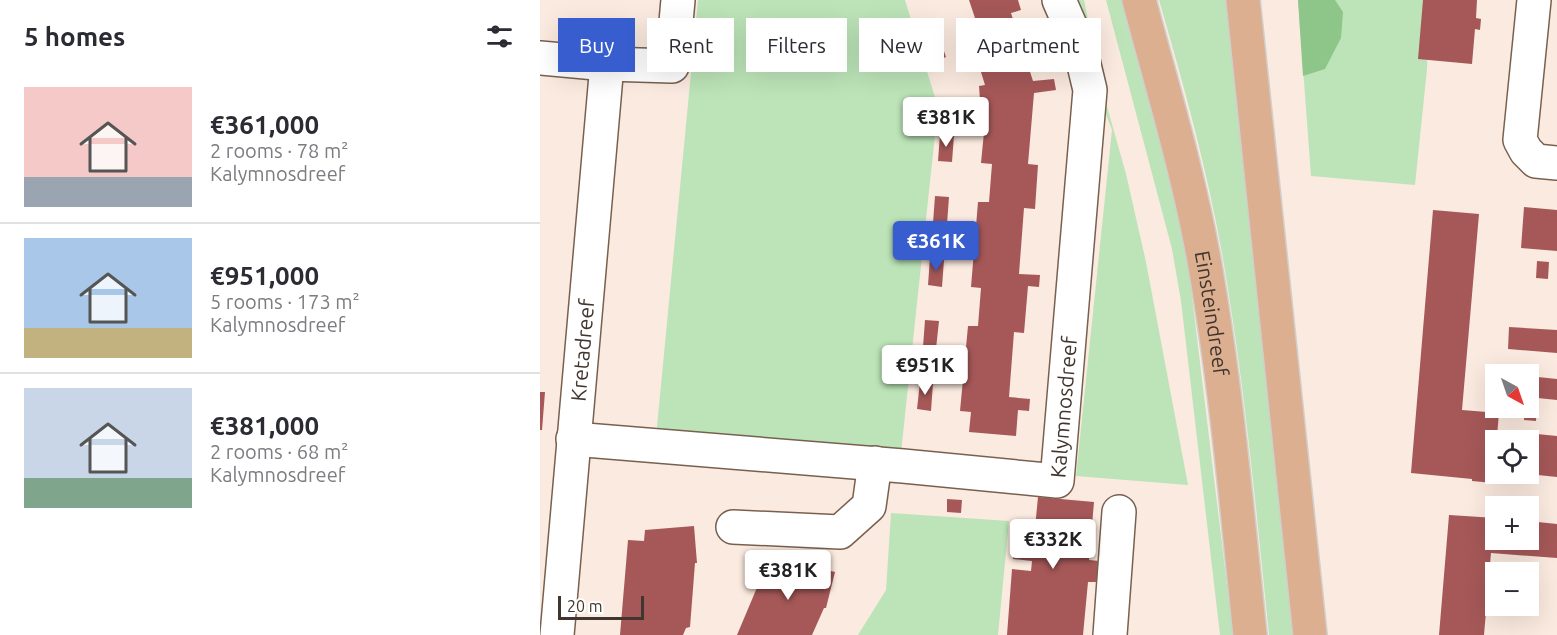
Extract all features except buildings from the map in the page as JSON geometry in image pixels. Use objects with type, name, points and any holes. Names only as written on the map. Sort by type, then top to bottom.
[{"type":"main road","name":"Einsteindreef","points":[[1139,0],[1188,180],[1204,261],[1229,424],[1250,635]]},
{"type":"main road","points":[[1243,0],[1310,635]]},
{"type":"street","points":[[635,65],[672,66],[678,0]]},
{"type":"street","name":"Kalymnosdreef","points":[[573,439],[875,463],[1057,481],[1090,90],[1080,48],[1059,0]]},
{"type":"street","points":[[1534,0],[1520,140],[1526,151],[1536,161],[1557,163]]},
{"type":"street","points":[[540,58],[558,60]]},
{"type":"street","name":"Kretadreef","points":[[557,635],[606,72]]},
{"type":"street","points":[[733,527],[840,532],[869,506],[875,463]]},
{"type":"street","points":[[1110,635],[1119,512]]},
{"type":"green space","points":[[698,0],[905,0],[911,18],[859,18],[859,72],[927,72],[938,107],[900,462],[656,437],[691,72],[734,72],[734,18],[696,18]]},
{"type":"green space","points":[[1079,0],[1084,0],[1088,18],[1080,18]]},
{"type":"green space","points":[[1106,0],[1126,0],[1146,73],[1186,247],[1233,635],[1220,635],[1181,301],[1172,249]]},
{"type":"green space","points":[[1159,0],[1230,0],[1296,635],[1269,635],[1245,415],[1221,247],[1198,140]]},
{"type":"green space","points":[[1298,0],[1429,0],[1427,69],[1415,185],[1311,176]]},
{"type":"green space","points":[[1298,0],[1335,0],[1343,12],[1341,38],[1325,69],[1303,76]]},
{"type":"green space","points":[[1093,72],[1099,72],[1126,174],[1146,262],[1188,485],[1076,476],[1112,130],[1097,91]]},
{"type":"green space","points":[[891,513],[1009,521],[998,635],[858,635],[886,590]]}]
